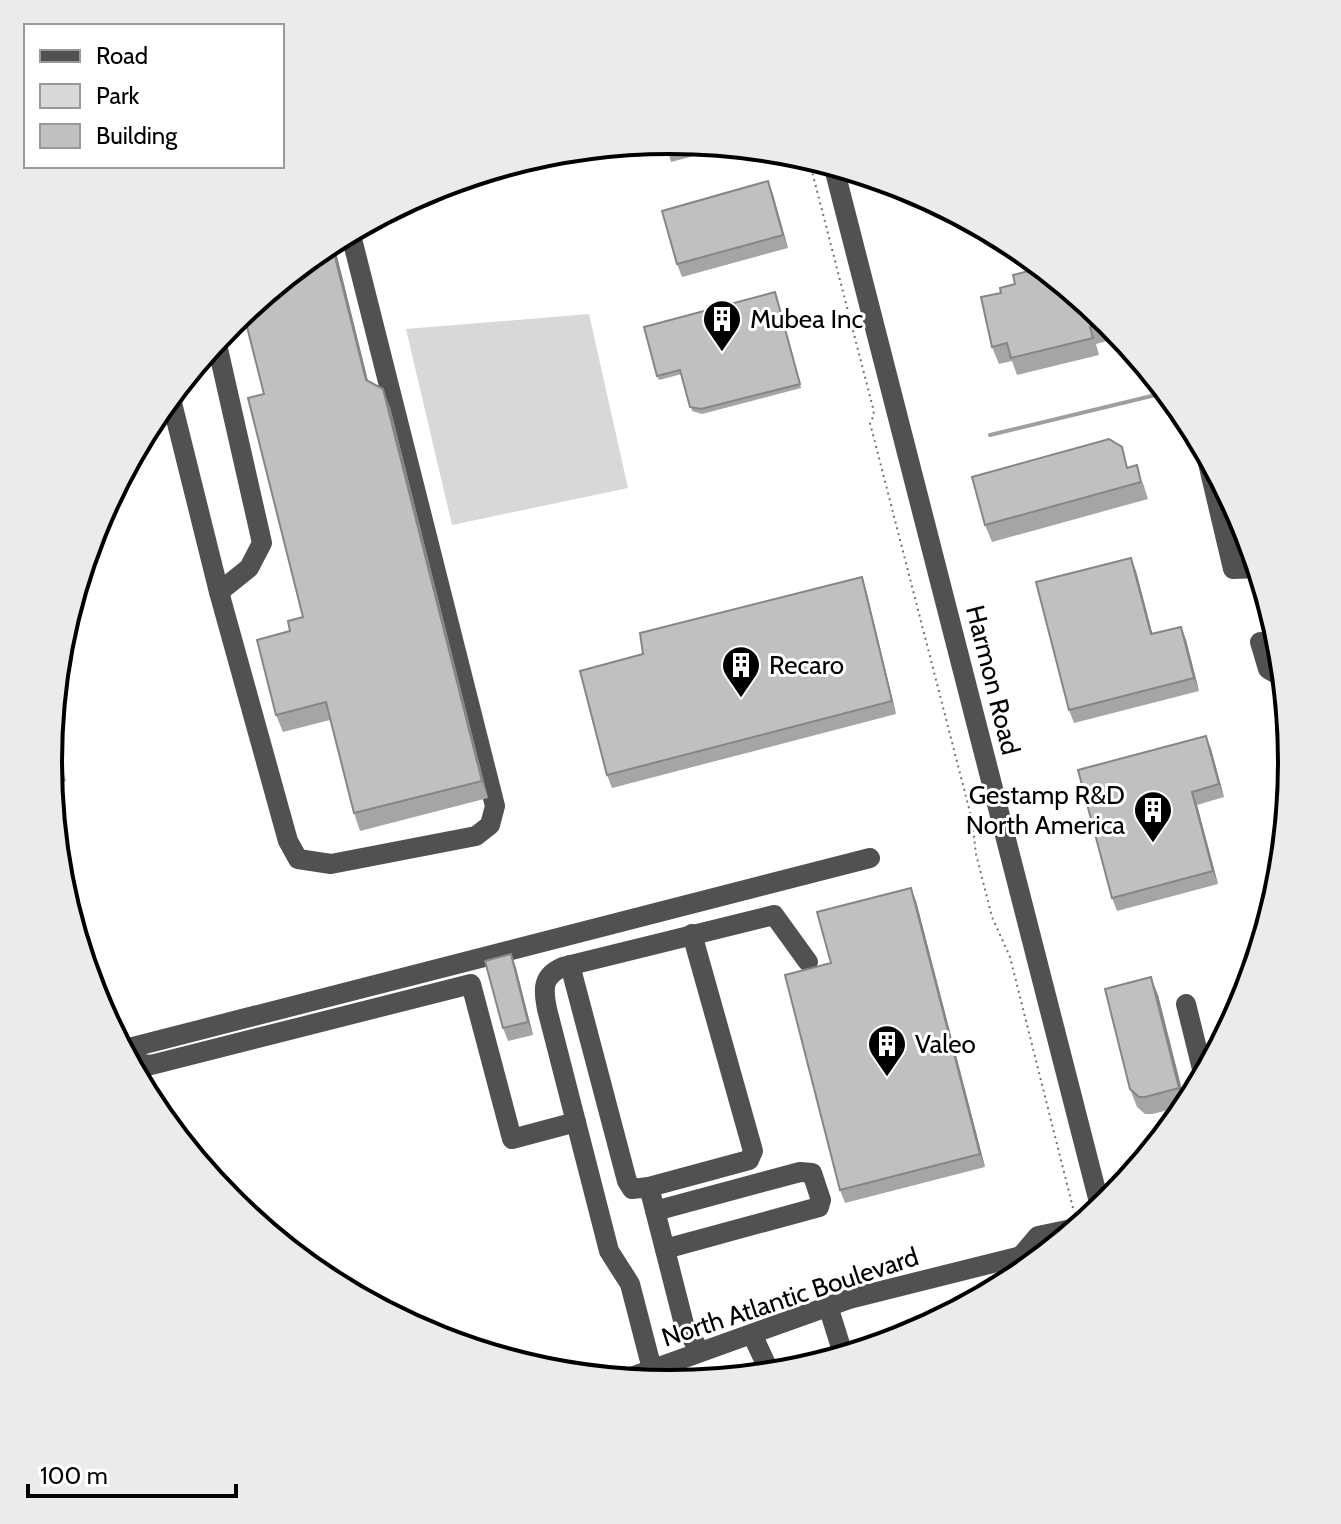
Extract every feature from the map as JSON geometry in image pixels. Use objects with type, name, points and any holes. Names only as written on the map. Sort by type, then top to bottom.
[{"type":"street","name":"Harmon Road","points":[[836,177],[1097,1195]]},
{"type":"street","points":[[170,417],[288,841],[298,859],[331,864],[476,836],[490,825],[495,806],[353,243]]},
{"type":"street","points":[[219,354],[262,543],[249,568],[219,592]]},
{"type":"street","points":[[1214,490],[1233,569],[1248,568]]},
{"type":"street","points":[[1260,642],[1268,669],[1272,671]]},
{"type":"street","points":[[134,1047],[870,858]]},
{"type":"street","points":[[652,1369],[630,1284],[609,1251],[543,991],[546,980],[553,971],[570,965],[774,915],[808,962]]},
{"type":"street","points":[[570,965],[627,1181],[632,1189],[649,1187],[749,1160],[753,1151],[692,934]]},
{"type":"street","points":[[143,1064],[151,1065],[471,984],[512,1139],[576,1122]]},
{"type":"street","points":[[1186,1004],[1200,1061]]},
{"type":"street","points":[[655,1211],[800,1172],[812,1173],[821,1200],[819,1207],[665,1249]]},
{"type":"street","points":[[649,1187],[684,1324],[700,1352]]},
{"type":"street","name":"North Atlantic Boulevard","points":[[1033,1251],[1038,1236],[1056,1232]]},
{"type":"street","name":"North Atlantic Boulevard","points":[[652,1369],[828,1306],[895,1286],[1020,1260]]},
{"type":"street","points":[[828,1306],[841,1346]]},
{"type":"street","points":[[752,1334],[765,1363]]},
{"type":"path","points":[[812,170],[873,408],[870,423],[972,820],[976,854],[992,917],[1010,957],[1077,1215]]},
{"type":"green space","points":[[589,314],[628,488],[452,525],[406,329]]},
{"type":"building","points":[[768,181],[783,235],[677,264],[662,211]]},
{"type":"building","points":[[334,255],[366,380],[383,389],[482,781],[354,813],[326,702],[276,715],[257,640],[290,631],[288,621],[303,617],[248,398],[264,394],[247,326],[300,279]]},
{"type":"building","points":[[1030,271],[1041,279],[1094,326],[1090,327],[1093,338],[1011,358],[1007,343],[992,347],[981,297],[1001,293],[1000,288],[1015,284],[1013,275]]},
{"type":"building","name":"Mubea Inc","points":[[775,292],[800,384],[701,409],[690,407],[680,370],[657,376],[644,327]]},
{"type":"building","points":[[1109,439],[1122,447],[1127,468],[1137,465],[1141,482],[985,525],[972,477]]},
{"type":"building","points":[[1131,558],[1151,634],[1181,627],[1194,678],[1069,710],[1036,582]]},
{"type":"building","name":"Recaro","points":[[862,577],[892,701],[607,775],[580,671],[643,654],[640,633]]},
{"type":"building","name":"Gestamp R&D North America","points":[[1206,736],[1219,784],[1192,792],[1213,871],[1112,898],[1078,770]]},
{"type":"building","name":"Valeo","points":[[911,888],[980,1154],[840,1190],[785,975],[831,963],[817,912]]},
{"type":"building","points":[[511,954],[528,1022],[503,1028],[485,961]]},
{"type":"building","points":[[1151,977],[1179,1088],[1139,1097],[1130,1089],[1105,989]]},
{"type":"waterway","points":[[990,435],[1155,395]]},
{"type":"place","name":"Mubea Inc","points":[[722,353]]},
{"type":"place","name":"Recaro","points":[[741,699]]},
{"type":"place","name":"Gestamp R&D North America","points":[[1153,844]]},
{"type":"place","name":"Valeo","points":[[887,1078]]}]
